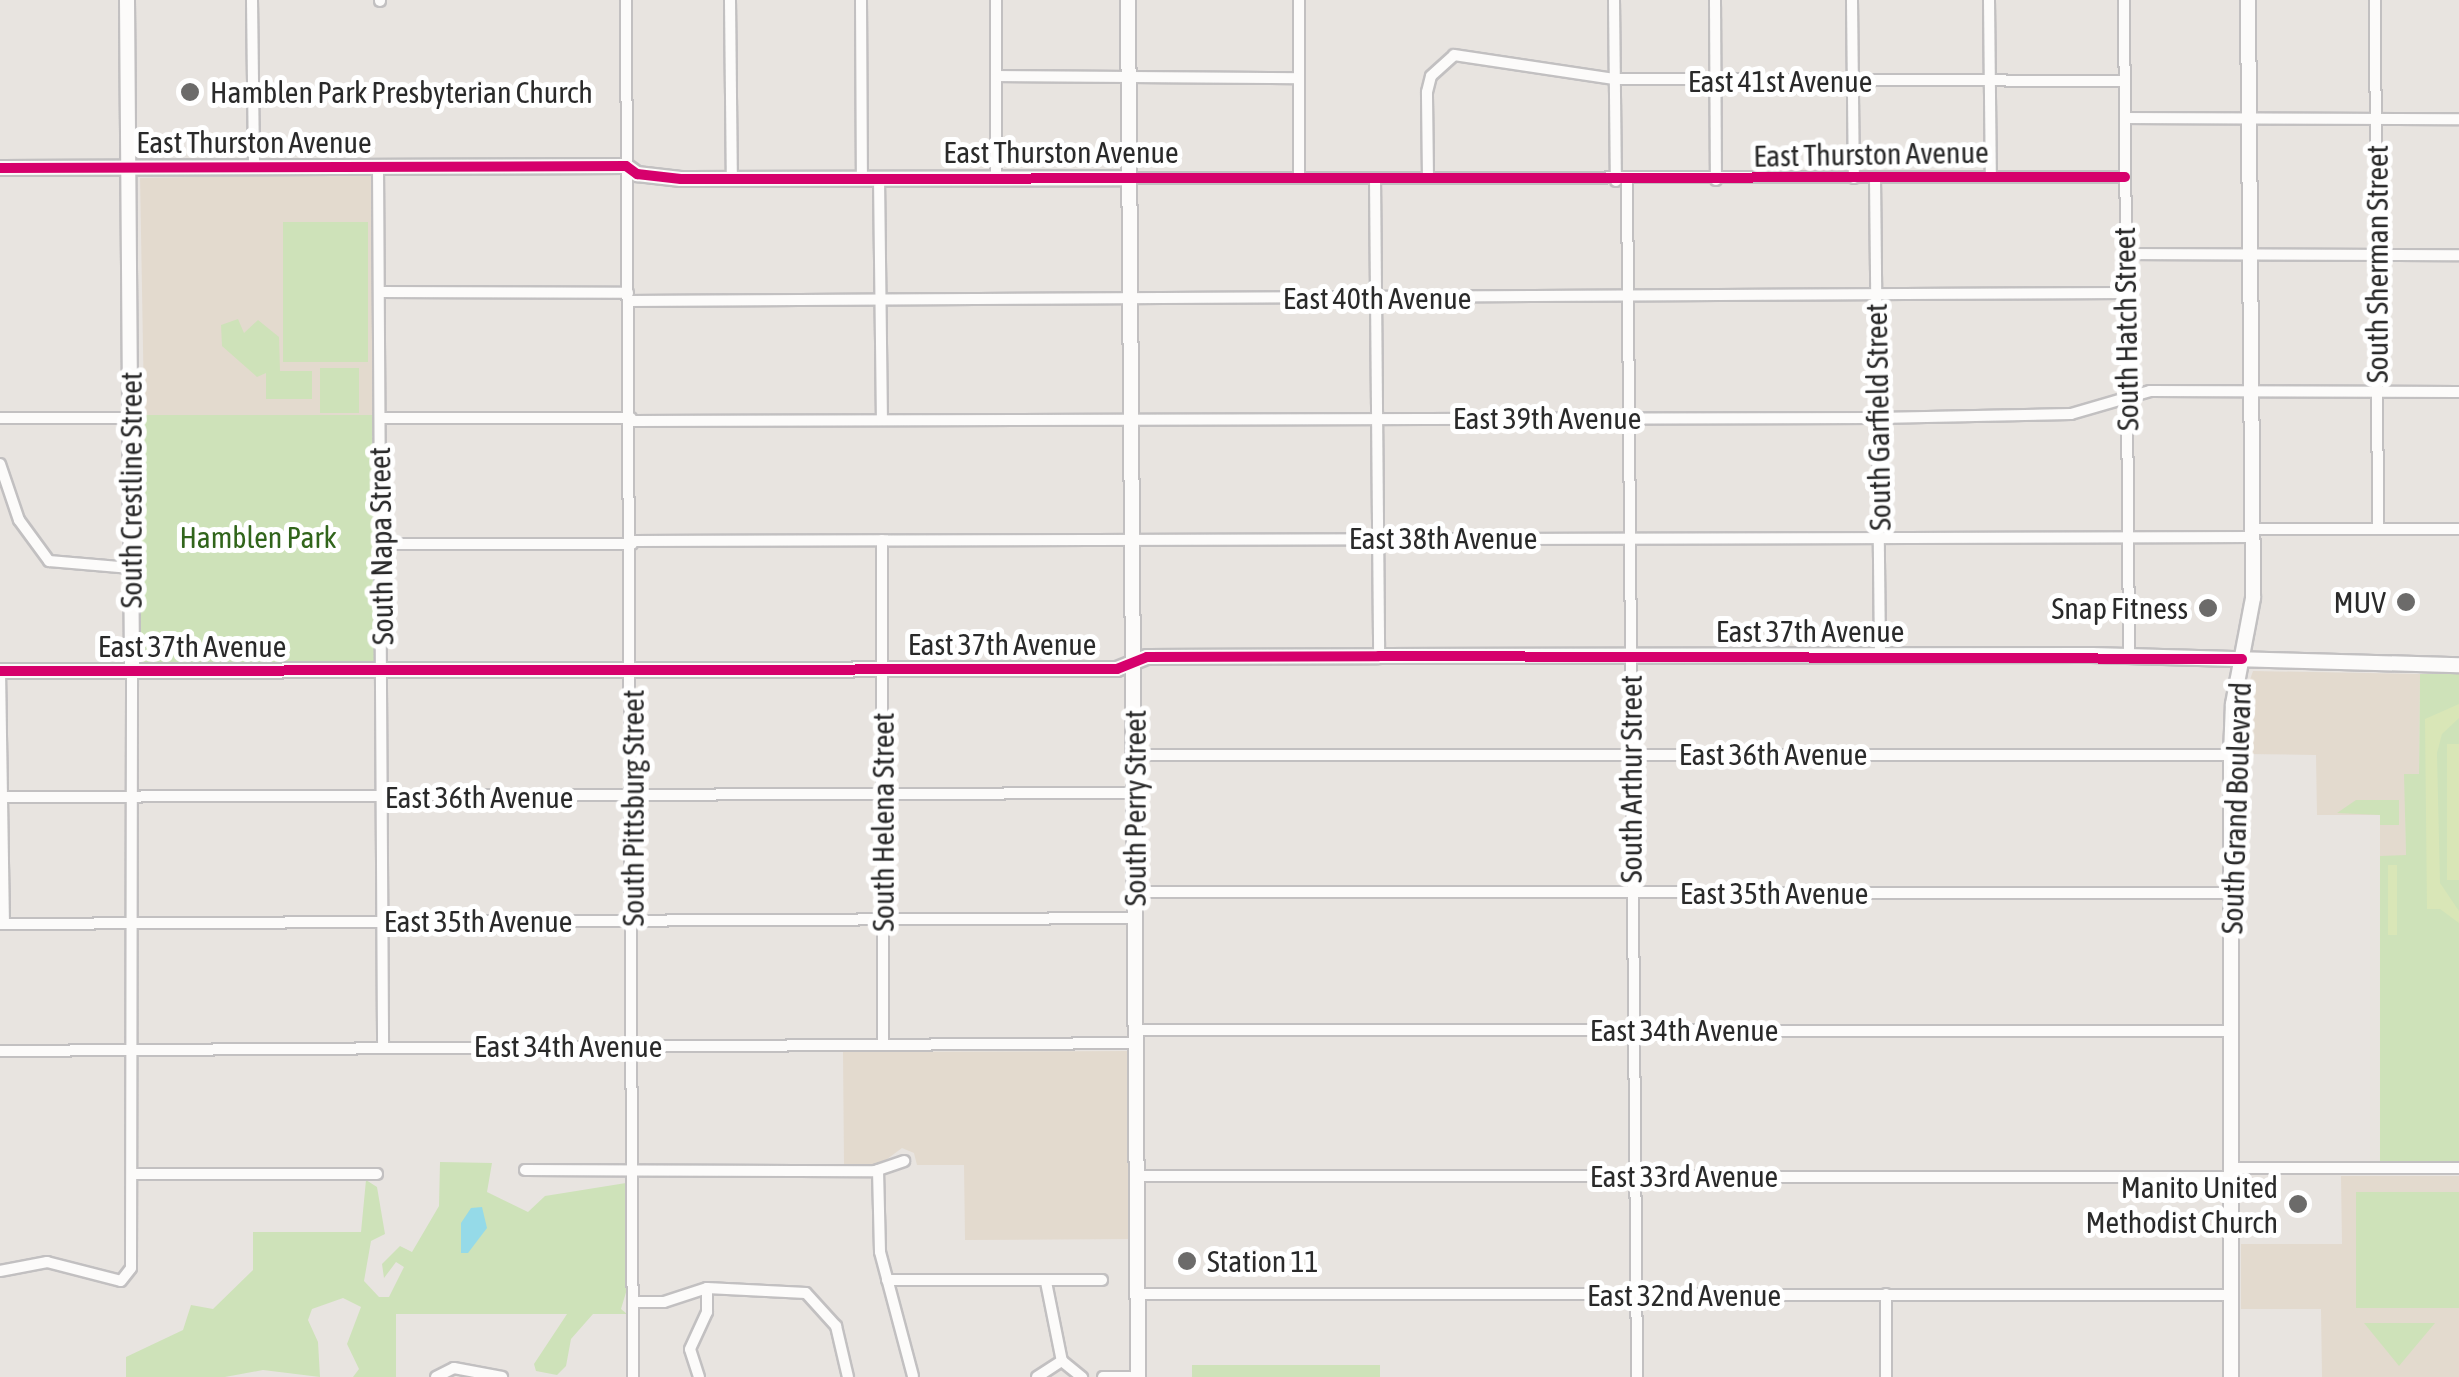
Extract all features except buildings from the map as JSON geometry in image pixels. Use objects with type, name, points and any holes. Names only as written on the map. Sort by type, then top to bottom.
[{"type":"street","name":"South Crestline Street","points":[[0,1271],[47,1262],[126,1278],[134,1174],[127,0]]},
{"type":"street","points":[[252,0],[254,166]]},
{"type":"street","name":"South Pittsburg Street","points":[[626,0],[634,668],[630,1046],[634,1377]]},
{"type":"street","points":[[730,0],[732,179]]},
{"type":"street","points":[[861,0],[862,178]]},
{"type":"street","points":[[996,0],[996,179]]},
{"type":"street","name":"South Perry Street","points":[[1128,0],[1136,793],[1134,1377]]},
{"type":"street","points":[[1298,0],[1299,177]]},
{"type":"street","name":"South Arthur Street","points":[[1614,0],[1614,79],[1627,297],[1637,1377]]},
{"type":"street","points":[[1715,0],[1716,180]]},
{"type":"street","points":[[1852,0],[1854,178]]},
{"type":"street","points":[[1989,0],[1990,178]]},
{"type":"street","name":"South Hatch Street","points":[[2124,0],[2129,658]]},
{"type":"street","name":"South Grand Boulevard","points":[[2231,1377],[2232,755],[2253,598],[2248,0]]},
{"type":"street","name":"South Sherman Street","points":[[2375,0],[2378,528]]},
{"type":"street","name":"East 41st Avenue","points":[[1428,178],[1427,92],[1441,63],[1472,52],[1614,79],[2124,81]]},
{"type":"street","points":[[997,76],[1299,78]]},
{"type":"street","points":[[2126,118],[2459,119]]},
{"type":"street","name":"South Napa Street","points":[[378,166],[383,1047]]},
{"type":"street","name":"East Thurston Avenue","points":[[0,168],[626,166],[654,177],[732,179],[1299,177],[1621,181],[2125,176]]},
{"type":"street","points":[[879,178],[882,419]]},
{"type":"street","points":[[1375,178],[1379,656]]},
{"type":"street","name":"South Garfield Street","points":[[1875,178],[1880,656]]},
{"type":"street","points":[[2125,254],[2459,255]]},
{"type":"street","name":"East 40th Avenue","points":[[380,292],[881,298],[2126,293]]},
{"type":"street","name":"East 39th Avenue","points":[[380,418],[1877,418],[2070,414],[2127,402],[2150,391],[2459,392]]},
{"type":"street","points":[[0,418],[130,418]]},
{"type":"street","points":[[0,464],[19,520],[49,560],[132,568]]},
{"type":"street","name":"East 38th Avenue","points":[[382,544],[2128,538],[2459,528]]},
{"type":"street","name":"South Helena Street","points":[[882,540],[882,1044]]},
{"type":"street","name":"East 37th Avenue","points":[[0,671],[1117,669],[1134,662],[1379,656],[2129,658],[2459,665]]},
{"type":"street","points":[[0,671],[2,924]]},
{"type":"street","name":"East 36th Avenue","points":[[1135,754],[2232,755]]},
{"type":"street","name":"East 36th Avenue","points":[[2,797],[1136,793]]},
{"type":"street","name":"East 35th Avenue","points":[[1136,892],[2231,893]]},
{"type":"street","name":"East 35th Avenue","points":[[2,924],[1136,918]]},
{"type":"street","name":"East 34th Avenue","points":[[0,1051],[882,1044],[1632,1030],[2231,1031]]},
{"type":"street","points":[[525,1170],[878,1174],[904,1161]]},
{"type":"street","name":"East 33rd Avenue","points":[[1137,1176],[1634,1176],[2459,1168]]},
{"type":"street","points":[[134,1174],[378,1174]]},
{"type":"street","points":[[878,1174],[887,1280],[914,1376]]},
{"type":"street","points":[[887,1280],[1102,1280]]},
{"type":"street","points":[[1046,1282],[1062,1362],[1082,1377]]},
{"type":"street","points":[[633,1302],[664,1302],[708,1288],[806,1293],[836,1326],[848,1377]]},
{"type":"street","points":[[700,1377],[690,1349],[706,1312],[708,1288]]},
{"type":"street","name":"East 32nd Avenue","points":[[1137,1294],[2231,1295]]},
{"type":"street","points":[[1886,1294],[1886,1377]]},
{"type":"street","points":[[1037,1377],[1062,1362]]},
{"type":"street","points":[[436,1377],[454,1368],[502,1377]]},
{"type":"street","points":[[1103,1377],[1134,1377]]},
{"type":"shaded area","points":[[371,174],[375,415],[144,419],[140,178]]},
{"type":"shaded area","points":[[2253,671],[2420,674],[2419,775],[2405,775],[2406,856],[2380,856],[2380,815],[2317,815],[2316,755],[2243,754],[2245,694]]},
{"type":"shaded area","points":[[1129,1051],[1132,1239],[965,1240],[964,1165],[917,1165],[914,1153],[902,1148],[879,1165],[844,1165],[843,1052]]},
{"type":"shaded area","points":[[2341,1176],[2459,1176],[2459,1377],[2322,1377],[2321,1309],[2241,1309],[2241,1244],[2342,1244]]},
{"type":"green space","points":[[283,222],[368,222],[368,362],[283,362]]},
{"type":"green space","points":[[238,319],[244,333],[258,320],[279,337],[280,371],[312,371],[312,399],[266,399],[266,373],[257,377],[222,346],[221,325]]},
{"type":"green space","points":[[320,368],[359,368],[359,413],[320,413]]},
{"type":"green space","name":"Hamblen Park","points":[[139,415],[375,415],[375,664],[139,664]]},
{"type":"green space","points":[[2420,674],[2459,674],[2459,1162],[2380,1162],[2380,856],[2406,855],[2404,774],[2419,774]]},
{"type":"green space","points":[[2459,704],[2459,718],[2442,734],[2437,753],[2440,883],[2459,911],[2459,923],[2440,909],[2427,909],[2425,719]]},
{"type":"green space","points":[[2447,744],[2459,744],[2459,880],[2447,880]]},
{"type":"green space","points":[[2356,800],[2399,800],[2399,825],[2380,825],[2380,815],[2337,813]]},
{"type":"green space","points":[[2388,865],[2397,865],[2397,935],[2388,935]]},
{"type":"green space","points":[[440,1162],[492,1163],[487,1192],[528,1212],[545,1196],[626,1183],[627,1289],[621,1309],[627,1314],[593,1314],[571,1339],[566,1366],[557,1375],[536,1371],[534,1364],[567,1314],[396,1314],[396,1377],[353,1377],[359,1369],[347,1344],[361,1307],[343,1298],[312,1309],[308,1320],[318,1342],[320,1377],[263,1370],[225,1377],[126,1377],[126,1357],[183,1330],[191,1305],[213,1309],[253,1270],[253,1232],[361,1232],[366,1180],[377,1187],[385,1234],[371,1241],[364,1281],[379,1297],[389,1297],[404,1267],[396,1262],[384,1278],[382,1264],[400,1246],[412,1252],[439,1206]]},
{"type":"green space","points":[[2356,1192],[2459,1192],[2459,1308],[2356,1308]]},
{"type":"green space","points":[[2364,1323],[2435,1323],[2399,1366]]},
{"type":"green space","points":[[1192,1365],[1380,1365],[1380,1377],[1192,1377]]},
{"type":"water","points":[[482,1207],[487,1228],[468,1253],[461,1253],[461,1223],[471,1208]]},
{"type":"cycle path","points":[[0,168],[626,166],[637,174],[681,179],[2125,177]]},
{"type":"cycle path","points":[[0,671],[1117,669],[1147,657],[2242,659]]},
{"type":"place","name":"Hamblen Park Presbyterian Church","points":[[190,92]]},
{"type":"place","name":"MUV","points":[[2406,602]]},
{"type":"place","name":"Snap Fitness","points":[[2208,608]]},
{"type":"place","name":"Manito United Methodist Church","points":[[2298,1204]]},
{"type":"place","name":"Station 11","points":[[1187,1261]]}]
